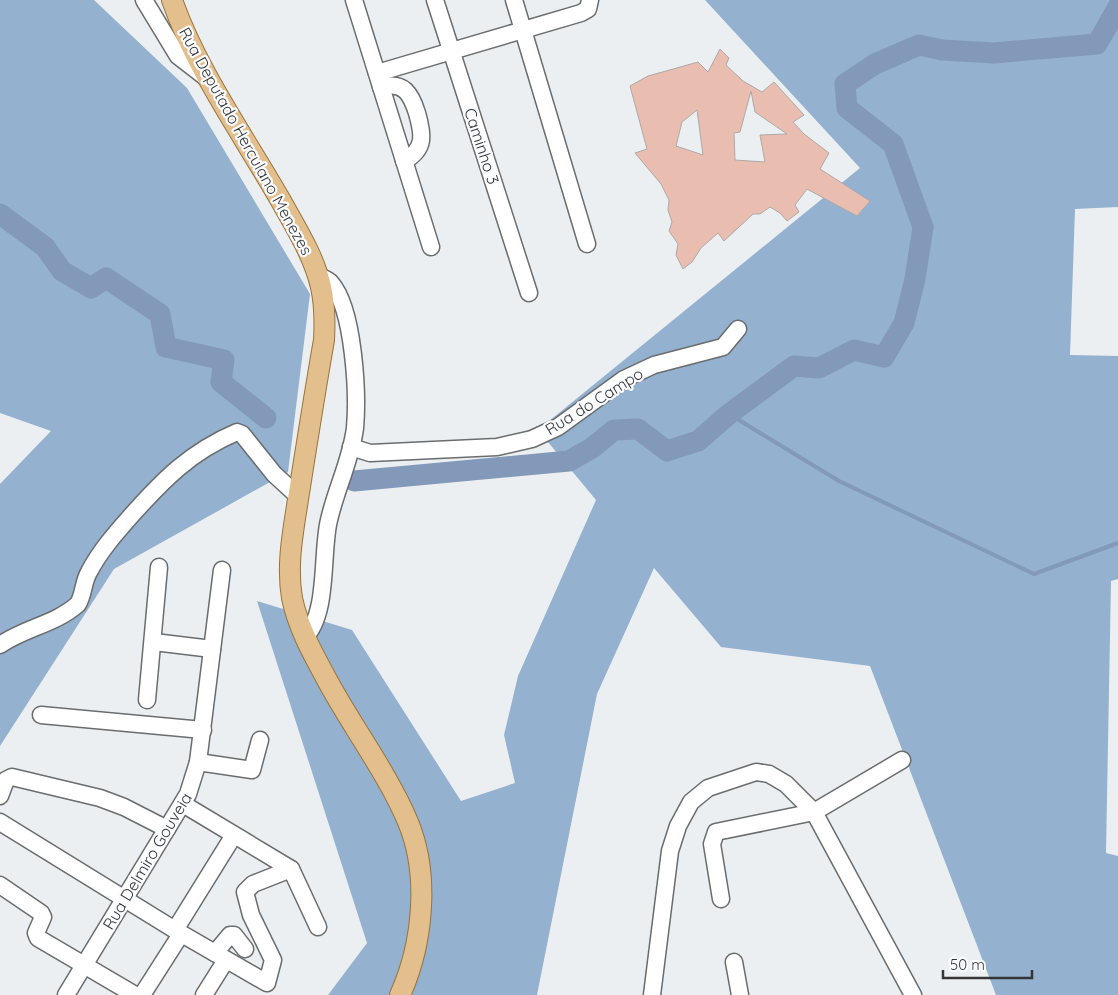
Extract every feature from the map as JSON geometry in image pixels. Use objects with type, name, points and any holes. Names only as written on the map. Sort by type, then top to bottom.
[{"type":"main road","name":"Rua Deputado Herculano Menezes","points":[[172,0],[211,81],[293,222],[318,276],[324,304],[324,340],[299,497],[290,574],[294,605],[304,638],[346,716],[394,794],[409,824],[417,857],[422,902],[417,946],[400,995]]},
{"type":"street","points":[[144,0],[178,56],[211,81]]},
{"type":"street","points":[[354,0],[431,247]]},
{"type":"street","name":"Caminho 3","points":[[435,0],[529,293]]},
{"type":"street","points":[[514,0],[587,244]]},
{"type":"street","points":[[379,80],[451,51],[577,14],[588,9],[590,0]]},
{"type":"street","points":[[379,80],[396,85],[408,92],[422,128],[423,136],[419,148],[404,161]]},
{"type":"street","points":[[304,638],[310,632],[318,608],[329,520],[355,429],[356,385],[351,339],[343,308],[333,285],[328,280],[318,276]]},
{"type":"street","name":"Rua do Campo","points":[[351,448],[370,453],[497,446],[522,442],[558,427],[624,379],[654,365],[723,347],[738,329]]},
{"type":"street","points":[[0,645],[16,634],[54,620],[78,604],[88,574],[106,545],[168,477],[192,455],[215,442],[237,432],[242,434],[274,474],[299,497]]},
{"type":"street","points":[[147,700],[154,642],[159,567]]},
{"type":"street","name":"Rua Delmiro Gouveia","points":[[66,995],[183,804],[198,762],[222,570]]},
{"type":"street","points":[[154,642],[212,649]]},
{"type":"street","points":[[41,715],[203,730]]},
{"type":"street","points":[[198,762],[252,770],[260,740]]},
{"type":"street","points":[[721,899],[712,844],[716,832],[814,812],[902,760]]},
{"type":"street","points":[[652,995],[670,851],[678,826],[691,802],[708,788],[744,775],[763,772],[786,784],[814,812],[913,995]]},
{"type":"street","points":[[0,796],[6,780],[12,777],[100,798],[124,807],[167,829]]},
{"type":"street","points":[[183,804],[291,869],[318,927]]},
{"type":"street","points":[[1,823],[263,983],[268,983],[273,960],[251,915],[245,892],[253,884],[291,869]]},
{"type":"street","points":[[142,995],[234,835]]},
{"type":"street","points":[[0,885],[41,913],[43,917],[36,933],[38,938],[134,995]]},
{"type":"street","points":[[204,995],[215,953],[230,935],[234,935],[245,949]]},
{"type":"street","points":[[734,962],[740,995]]},
{"type":"shaded area","points":[[0,0],[94,0],[187,88],[310,294],[288,472],[114,569],[0,746],[0,484],[51,431],[0,413]]},
{"type":"shaded area","points":[[705,0],[1118,0],[1118,207],[1075,209],[1070,355],[1118,356],[1118,579],[1111,581],[1106,853],[1118,856],[1118,995],[996,995],[870,666],[721,647],[654,568],[597,694],[537,995],[328,995],[367,943],[257,601],[352,630],[461,801],[515,783],[504,735],[518,676],[596,500],[538,430],[860,168]]},
{"type":"building","points":[[720,49],[729,58],[726,65],[743,81],[762,92],[774,82],[804,115],[793,122],[804,134],[829,153],[820,169],[870,201],[857,216],[807,189],[795,205],[799,212],[787,221],[780,213],[770,207],[760,214],[753,214],[724,241],[718,233],[701,248],[692,262],[683,269],[676,255],[678,244],[669,231],[672,222],[668,210],[669,200],[661,184],[635,153],[647,149],[630,86],[648,76],[698,62],[708,72]],"holes":[[[751,91],[755,112],[787,134],[760,135],[765,162],[735,160],[734,133],[740,132]],[[697,110],[703,155],[676,146],[682,122]]]},
{"type":"waterway","points":[[354,481],[569,461],[592,448],[614,430],[638,429],[667,451],[698,441],[729,414],[794,366],[819,368],[854,350],[884,357],[904,323],[915,279],[923,227],[893,144],[847,108],[845,84],[875,64],[919,45],[942,50],[994,53],[1097,44],[1118,7]]},
{"type":"waterway","points":[[0,214],[45,247],[62,271],[91,288],[106,278],[160,314],[166,347],[224,360],[221,382],[266,418]]},
{"type":"waterway","points":[[729,414],[839,481],[1034,574],[1118,543]]}]
